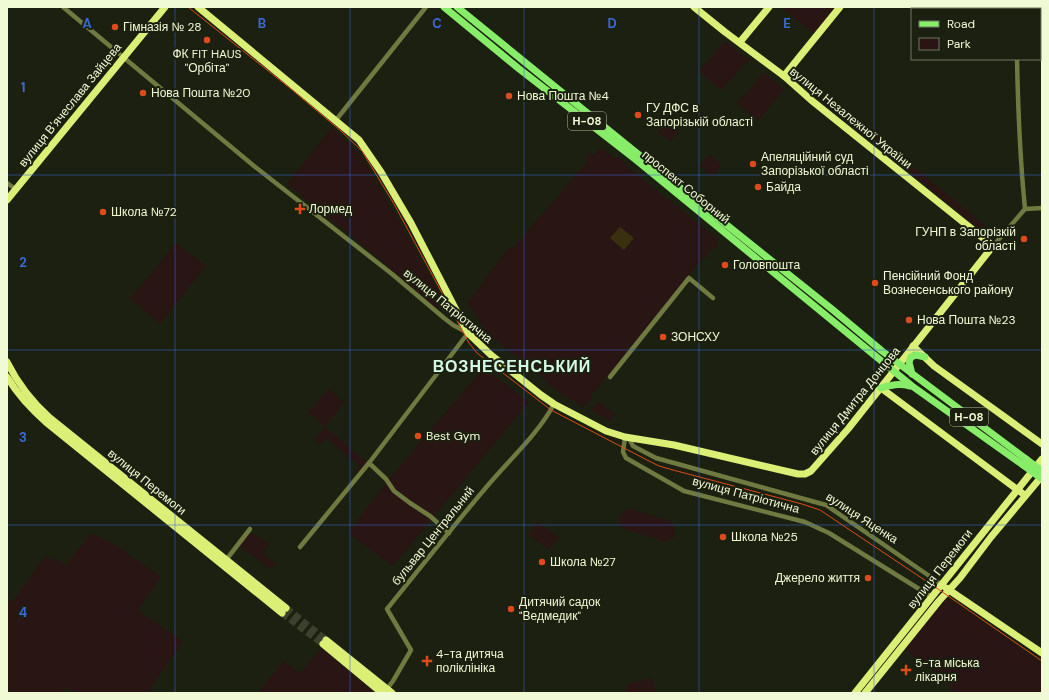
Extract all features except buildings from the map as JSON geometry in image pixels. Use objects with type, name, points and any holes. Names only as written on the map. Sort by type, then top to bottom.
[{"type":"main road","name":"вулиця Вʼячеслава Зайцева","points":[[7,200],[123,56],[160,7]]},
{"type":"main road","name":"вулиця Вʼячеслава Зайцева","points":[[7,195],[165,7]]},
{"type":"main road","points":[[198,7],[359,140],[381,172],[411,223],[468,333]]},
{"type":"main road","name":"проспект Соборний","points":[[444,7],[637,161],[912,375]]},
{"type":"main road","name":"проспект Соборний","points":[[457,7],[634,150],[731,234],[912,386]]},
{"type":"main road","name":"вулиця Незалежної України","points":[[694,7],[784,76],[811,100],[993,246]]},
{"type":"main road","points":[[740,42],[769,7]]},
{"type":"main road","points":[[784,76],[840,7]]},
{"type":"main road","points":[[634,150],[637,161]]},
{"type":"main road","name":"вулиця Дмитра Донцова","points":[[627,437],[674,445],[798,474],[805,474],[811,471],[839,440],[993,246]]},
{"type":"main road","name":"вулиця Патріотична","points":[[468,333],[491,355],[554,404],[606,431],[627,437]]},
{"type":"main road","points":[[914,346],[924,357],[1042,444]]},
{"type":"main road","points":[[912,375],[909,362],[914,346]]},
{"type":"main road","points":[[911,357],[916,355],[924,357]]},
{"type":"main road","name":"вулиця Перемоги","points":[[7,362],[15,384]]},
{"type":"main road","name":"Н-08","points":[[912,375],[1024,462],[1042,478]]},
{"type":"main road","name":"вулиця Перемоги","points":[[7,377],[15,384],[34,412],[54,429],[284,610],[226,560],[22,394]]},
{"type":"main road","points":[[881,388],[898,384],[912,386]]},
{"type":"main road","name":"Н-08","points":[[912,386],[1024,462],[1042,471]]},
{"type":"main road","points":[[881,388],[1027,496]]},
{"type":"main road","name":"вулиця Перемоги","points":[[856,693],[941,584],[1042,459]]},
{"type":"main road","name":"вулиця Перемоги","points":[[865,693],[1042,478]]},
{"type":"main road","points":[[984,531],[992,537]]},
{"type":"main road","name":"вулиця Яценка","points":[[941,584],[1042,653]]},
{"type":"main road","points":[[325,642],[387,692]]},
{"type":"main road","points":[[892,646],[899,651]]},
{"type":"street","name":"вулиця Патріотична","points":[[63,7],[254,166],[392,274],[453,326],[468,333]]},
{"type":"street","points":[[336,120],[426,7]]},
{"type":"street","points":[[1017,60],[1020,158],[1026,209],[1042,208]]},
{"type":"street","points":[[7,183],[14,188]]},
{"type":"street","name":"вулиця Дмитра Донцова","points":[[993,246],[1026,209]]},
{"type":"street","points":[[610,377],[689,278],[713,298]]},
{"type":"street","points":[[300,547],[369,463],[468,333]]},
{"type":"street","name":"бульвар Центральний","points":[[387,692],[411,650],[387,609],[449,533],[537,430],[554,404]]},
{"type":"street","name":"вулиця Патріотична","points":[[627,437],[623,452],[626,458],[684,491],[805,522],[829,533],[932,597]]},
{"type":"street","name":"вулиця Яценка","points":[[627,437],[633,446],[656,458],[826,505],[941,584]]},
{"type":"street","points":[[369,463],[386,479],[394,491],[430,516],[449,533]]},
{"type":"street","points":[[226,560],[250,529]]},
{"type":"green space","points":[[780,7],[836,7],[814,34]]},
{"type":"green space","points":[[725,41],[749,60],[721,90],[699,71]]},
{"type":"green space","points":[[764,73],[784,89],[758,121],[737,103]]},
{"type":"green space","points":[[798,73],[991,230],[992,234],[989,237],[814,94],[797,79]]},
{"type":"green space","points":[[667,121],[679,131],[670,142],[658,132]]},
{"type":"green space","points":[[332,127],[363,158],[444,301],[437,309],[371,252],[287,184]]},
{"type":"green space","points":[[601,148],[616,158],[621,158],[625,165],[718,239],[716,243],[718,245],[715,249],[712,247],[710,249],[712,250],[706,258],[704,256],[592,394],[593,395],[584,407],[564,396],[489,335],[467,303],[510,247],[512,249],[588,161],[584,158],[589,152],[593,155]]},
{"type":"green space","points":[[709,154],[722,165],[712,177],[699,166]]},
{"type":"green space","points":[[176,243],[206,266],[160,324],[130,299]]},
{"type":"green space","points":[[484,368],[529,402],[393,566],[348,533],[397,470]]},
{"type":"green space","points":[[329,389],[344,402],[325,427],[308,412]]},
{"type":"green space","points":[[598,402],[616,414],[610,421],[591,410]]},
{"type":"green space","points":[[325,427],[368,463],[358,475],[355,472],[360,466],[326,438],[320,445],[313,439]]},
{"type":"green space","points":[[629,508],[670,521],[675,530],[673,539],[664,542],[622,528],[619,522],[620,516]]},
{"type":"green space","points":[[538,522],[559,538],[549,550],[528,534]]},
{"type":"green space","points":[[251,532],[269,544],[262,554],[277,565],[269,568],[239,546]]},
{"type":"green space","points":[[91,533],[117,546],[161,577],[138,610],[183,641],[148,693],[79,693],[65,688],[61,693],[7,693],[7,599],[12,602],[46,555],[66,565]]},
{"type":"green space","points":[[947,597],[1042,663],[1042,693],[953,693],[951,687],[943,680],[945,678],[936,671],[935,673],[930,667],[919,662],[905,648]]},
{"type":"green space","points":[[321,648],[376,693],[258,693],[283,661],[300,673]]},
{"type":"green space","points":[[652,678],[656,693],[627,693],[627,684]]},
{"type":"shaded area","points":[[620,227],[634,238],[624,250],[610,238]]},
{"type":"tunnel","points":[[286,608],[326,640]]},
{"type":"tunnel","points":[[282,613],[323,644]]},
{"type":"tram line","points":[[188,7],[291,89],[341,131],[362,151],[394,204],[469,343],[477,353],[551,410],[659,466],[820,510],[1042,661]]},
{"type":"place","name":"Гімназія № 28","points":[[115,27]]},
{"type":"place","name":"ФК FIT HAUS \"Орбіта\"","points":[[207,40]]},
{"type":"place","name":"Нова Пошта №20","points":[[143,93]]},
{"type":"place","name":"Нова Пошта №4","points":[[509,96]]},
{"type":"place","name":"ГУ ДФС в Запорізькій області","points":[[638,115]]},
{"type":"place","name":"Апеляційний суд Запорізької області","points":[[753,164]]},
{"type":"place","name":"Байда","points":[[758,187]]},
{"type":"place","name":"Лормед","points":[[300,209]]},
{"type":"place","name":"Школа №72","points":[[103,212]]},
{"type":"place","name":"ГУНП в Запорізкій області","points":[[1024,239]]},
{"type":"place","name":"Головпошта","points":[[725,265]]},
{"type":"place","name":"Пенсійний Фонд Вознесенського району","points":[[875,283]]},
{"type":"place","name":"Нова Пошта №23","points":[[909,320]]},
{"type":"place","name":"ЗОНСХУ","points":[[663,337]]},
{"type":"place","name":"Best Gym","points":[[418,436]]},
{"type":"place","name":"Школа №25","points":[[723,537]]},
{"type":"place","name":"Школа №27","points":[[542,562]]},
{"type":"place","name":"Джерело життя","points":[[868,578]]},
{"type":"place","name":"Дитячий садок \"Ведмедик\"","points":[[511,609]]},
{"type":"place","name":"4-та дитяча поліклініка","points":[[427,661]]},
{"type":"place","name":"5-та міська лікарня","points":[[906,670]]},
{"type":"district","name":"ВОЗНЕСЕНСЬКИЙ","points":[[512,366]]}]
